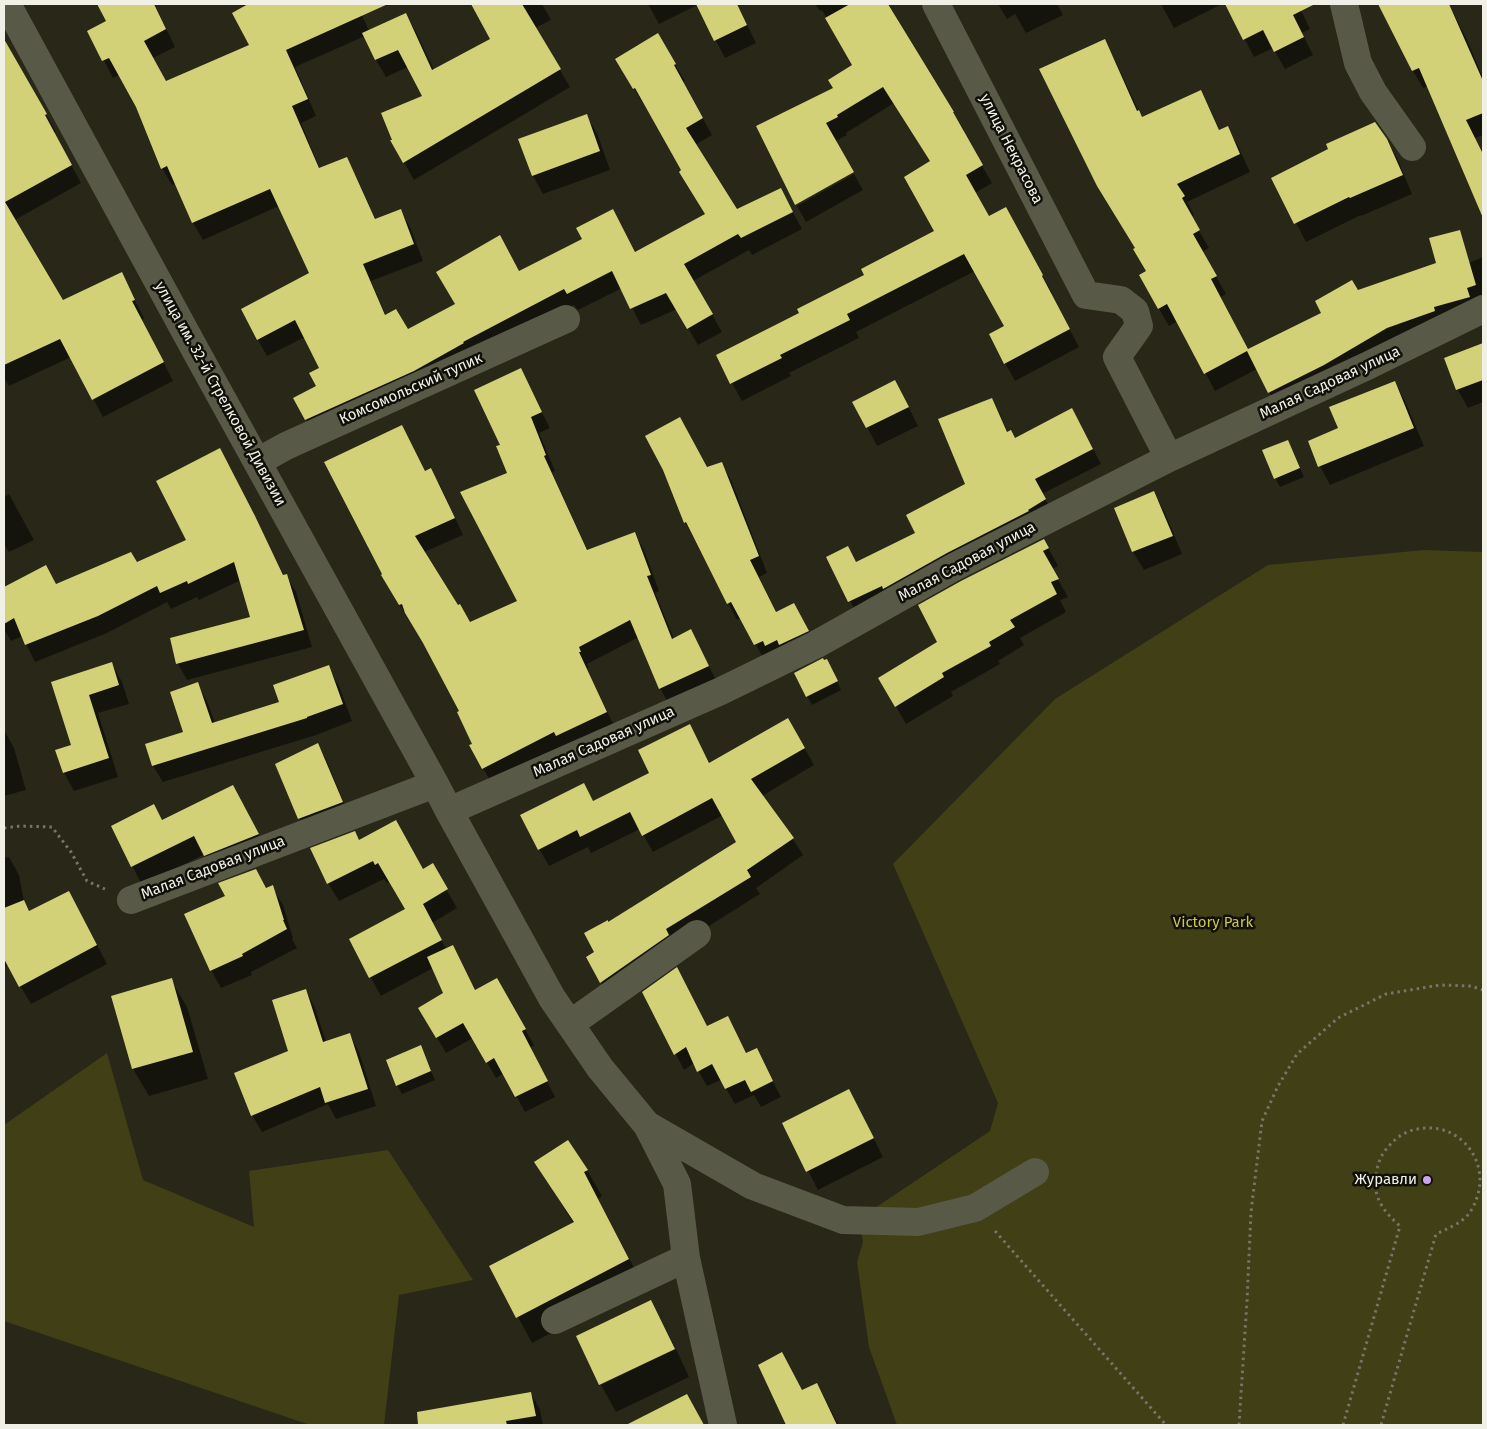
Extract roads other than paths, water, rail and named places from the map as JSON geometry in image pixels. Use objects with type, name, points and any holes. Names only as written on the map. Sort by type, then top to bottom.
[{"type":"street","name":"улица им. 32-й Стрелковой Дивизии","points":[[7,4],[449,811]]},
{"type":"street","name":"улица Некрасова","points":[[936,4],[1086,295],[1121,300],[1135,311],[1139,326],[1116,357],[1169,458]]},
{"type":"street","points":[[1344,4],[1358,62],[1373,92],[1412,147]]},
{"type":"street","name":"Малая Садовая улица","points":[[449,811],[721,691],[817,644],[954,568],[1169,458],[1367,366],[1483,309]]},
{"type":"street","name":"Комсомольский тупик","points":[[258,462],[286,446],[566,319]]},
{"type":"street","name":"Малая Садовая улица","points":[[131,900],[435,784]]},
{"type":"street","points":[[449,811],[552,998],[600,1068],[648,1124],[677,1184],[686,1258],[723,1425]]},
{"type":"street","points":[[570,1024],[697,934]]},
{"type":"street","points":[[648,1124],[753,1186],[842,1220],[918,1222],[975,1208],[1035,1172]]},
{"type":"street","points":[[555,1320],[686,1258]]},
{"type":"place","name":"Журавли","points":[[1427,1180]]},
{"type":"park label","name":"Victory Park","points":[[1213,923]]}]
